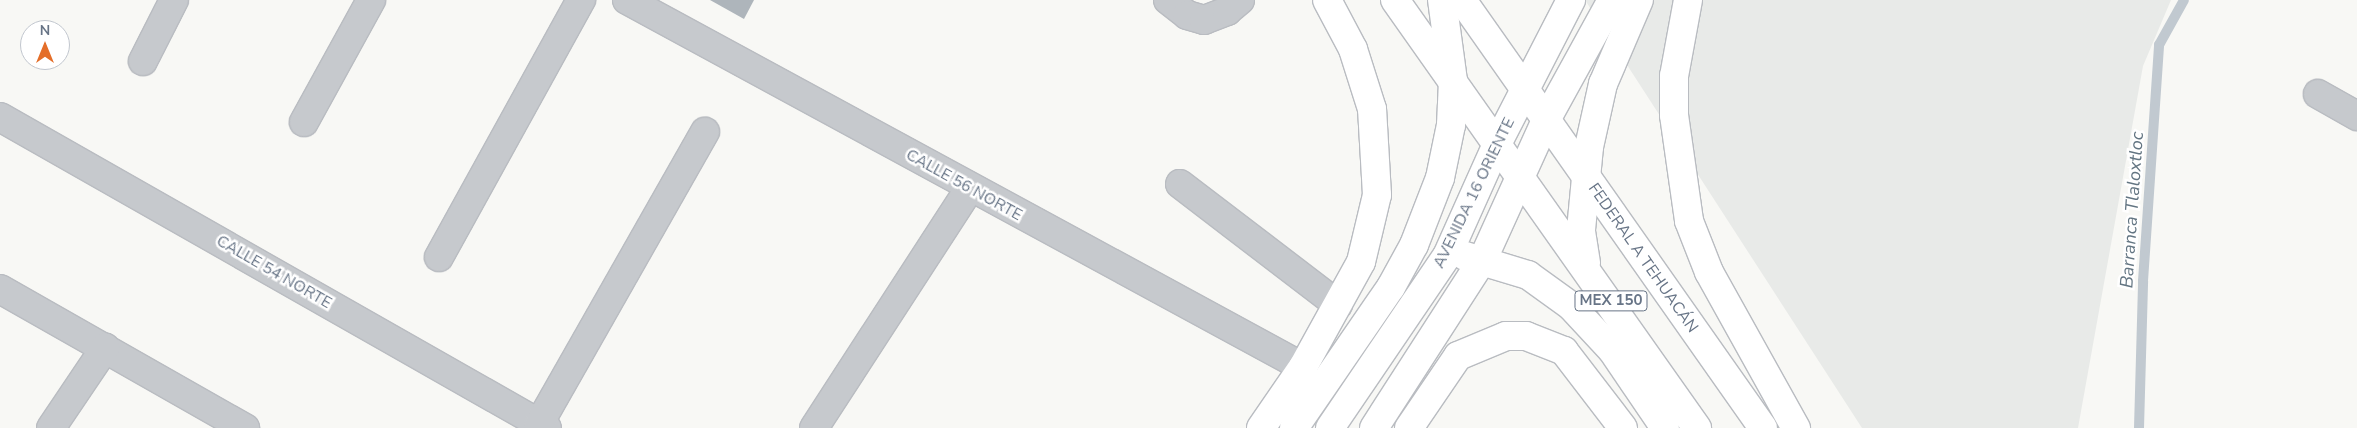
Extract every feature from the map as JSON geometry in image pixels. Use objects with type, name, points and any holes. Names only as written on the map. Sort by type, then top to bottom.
[{"type":"main road","points":[[1261,428],[1304,367],[1334,313],[1361,262],[1371,229],[1379,167],[1365,79],[1327,0]]},
{"type":"main road","name":"MEX 150","points":[[1395,0],[1497,144],[1519,179],[1586,266],[1697,428]]},
{"type":"main road","points":[[1294,428],[1403,265],[1440,178],[1451,125],[1453,81],[1442,0]]},
{"type":"main road","name":"MEX 150","points":[[1462,0],[1524,88]]},
{"type":"main road","name":"AVENIDA 16 ORIENTE","points":[[1330,428],[1446,256],[1524,88],[1571,0]]},
{"type":"main road","name":"AVENIDA 16 ORIENTE","points":[[1374,428],[1482,259],[1546,120],[1612,0]]},
{"type":"main road","points":[[1586,266],[1581,230],[1585,176],[1604,84],[1639,0]]},
{"type":"main road","points":[[1688,0],[1674,76],[1674,115],[1689,222],[1710,272],[1796,428]]},
{"type":"main road","name":"FEDERAL A TEHUACÁN","points":[[1524,88],[1762,428]]},
{"type":"main road","points":[[1334,313],[1361,291],[1403,265],[1446,256],[1482,259],[1528,274],[1570,306],[1612,350],[1665,428]]},
{"type":"main road","points":[[1409,428],[1458,356],[1506,336],[1526,336],[1564,351],[1623,428]]},
{"type":"street","points":[[143,61],[174,0]]},
{"type":"street","points":[[304,122],[371,0]]},
{"type":"street","points":[[439,257],[581,0]]},
{"type":"street","name":"CALLE 56 NORTE","points":[[627,0],[970,188],[1304,367]]},
{"type":"street","points":[[1168,0],[1187,15],[1204,20],[1227,12],[1240,0]]},
{"type":"street","points":[[2318,94],[2357,116]]},
{"type":"street","name":"CALLE 54 NORTE","points":[[0,117],[543,426]]},
{"type":"street","points":[[543,426],[704,132]]},
{"type":"street","points":[[1180,184],[1334,313]]},
{"type":"street","points":[[814,428],[970,188]]},
{"type":"street","points":[[0,289],[244,428]]},
{"type":"street","points":[[52,428],[105,348]]},
{"type":"shaded area","points":[[1585,0],[2171,0],[2143,66],[2078,428],[1862,428]]},
{"type":"building","points":[[710,0],[754,0],[744,19]]},
{"type":"waterway","name":"Barranca Tlaloxtloc","points":[[2139,428],[2143,281],[2159,45],[2184,0]]}]
